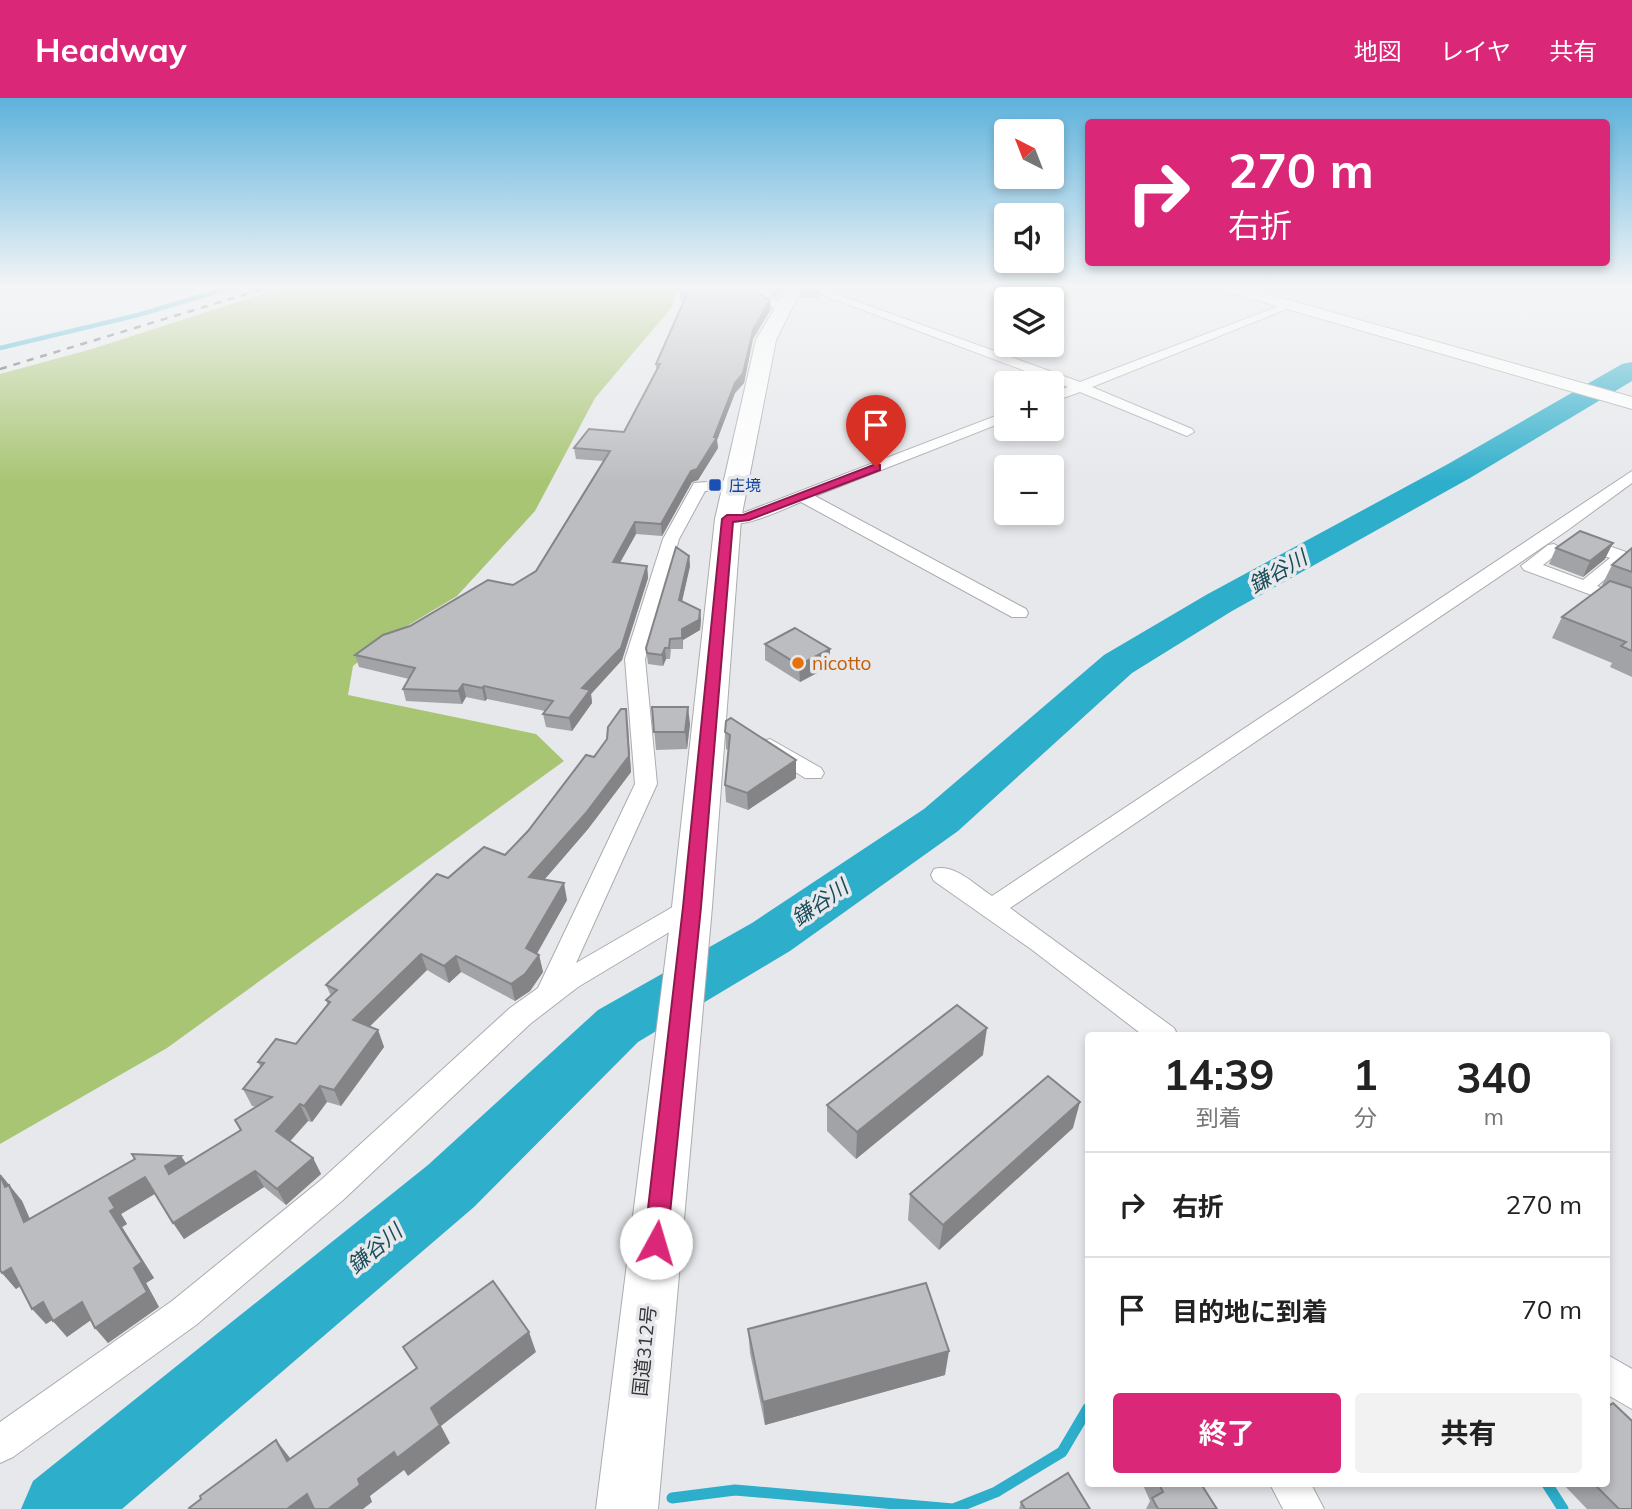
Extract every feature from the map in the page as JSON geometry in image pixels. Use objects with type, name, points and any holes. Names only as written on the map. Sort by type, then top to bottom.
[{"type":"highway","name":"国道312号","points":[[627,1509],[691,915],[719,715],[727,519],[763,352]]},
{"type":"main road","points":[[1455,352],[1632,403]]},
{"type":"street","points":[[985,352],[1080,387],[1187,432]]},
{"type":"street","points":[[1064,393],[1170,352]]},
{"type":"street","points":[[727,519],[745,518],[994,421]]},
{"type":"street","points":[[992,908],[1564,533],[1629,482]]},
{"type":"street","points":[[549,995],[604,870],[646,784],[635,659],[671,540],[700,486],[733,485]]},
{"type":"street","points":[[802,496],[1018,613]]},
{"type":"street","points":[[1564,533],[1627,558]]},
{"type":"street","points":[[1564,533],[1530,566],[1632,605]]},
{"type":"street","points":[[1585,587],[1627,558]]},
{"type":"street","points":[[749,733],[813,774]]},
{"type":"street","points":[[943,876],[992,908],[1159,1032]]},
{"type":"street","points":[[0,1444],[184,1313],[332,1190],[520,1016],[569,980],[691,915]]},
{"type":"street","points":[[1610,1375],[1632,1391]]},
{"type":"street","points":[[1291,1487],[1305,1509]]},
{"type":"green space","points":[[82,352],[634,352],[595,398],[535,511],[457,596],[387,638],[353,666],[348,695],[536,734],[564,761],[167,1048],[0,1144],[0,374]]},
{"type":"building","points":[[661,352],[748,352],[743,373],[735,383],[714,437],[717,437],[697,469],[691,471],[661,524],[635,522],[613,562],[647,566],[621,648],[582,688],[590,690],[569,718],[543,714],[553,701],[484,686],[482,688],[463,684],[458,691],[403,689],[415,668],[355,655],[383,635],[410,626],[488,580],[513,585],[536,571],[610,451],[574,448],[589,429],[624,432],[660,364],[656,364]]},
{"type":"building","points":[[1580,531],[1613,543],[1590,561],[1556,548]]},
{"type":"building","points":[[676,547],[689,556],[679,600],[700,610],[699,620],[682,629],[682,638],[670,639],[669,648],[665,648],[662,655],[647,653],[646,648]]},
{"type":"building","points":[[1632,548],[1632,572],[1612,565]]},
{"type":"building","points":[[1610,581],[1632,588],[1632,651],[1621,646],[1626,642],[1562,617]]},
{"type":"building","points":[[795,628],[830,649],[799,665],[765,644]]},
{"type":"building","points":[[652,707],[688,707],[685,732],[654,732]]},
{"type":"building","points":[[621,709],[626,709],[629,756],[586,813],[529,877],[564,883],[526,948],[539,955],[525,974],[511,984],[456,956],[444,966],[421,954],[353,1020],[378,1030],[334,1090],[320,1086],[304,1106],[300,1104],[276,1131],[313,1158],[277,1189],[255,1171],[173,1223],[145,1177],[109,1198],[115,1208],[110,1211],[142,1262],[134,1268],[147,1292],[95,1328],[82,1302],[53,1321],[43,1302],[32,1309],[11,1268],[2,1273],[0,1270],[0,1175],[5,1187],[9,1185],[24,1222],[135,1159],[132,1154],[181,1156],[165,1166],[169,1174],[241,1130],[235,1120],[272,1097],[243,1089],[264,1063],[258,1062],[276,1039],[296,1044],[330,1002],[326,1000],[337,990],[326,985],[437,874],[448,878],[484,847],[505,855],[528,831],[586,755],[594,757],[607,739],[608,727]]},
{"type":"building","points":[[731,718],[796,760],[747,793],[725,785],[730,735],[725,732],[726,721]]},
{"type":"building","points":[[957,1005],[987,1028],[857,1132],[827,1105]]},
{"type":"building","points":[[1048,1076],[1080,1102],[943,1225],[910,1194]]},
{"type":"building","points":[[493,1281],[529,1332],[431,1408],[440,1425],[397,1458],[394,1452],[358,1479],[360,1485],[328,1509],[314,1509],[307,1494],[287,1509],[189,1508],[201,1499],[200,1496],[276,1440],[287,1461],[417,1368],[403,1347]]},
{"type":"building","points":[[926,1283],[949,1351],[763,1402],[748,1329]]},
{"type":"building","points":[[1613,1403],[1632,1421],[1632,1509],[1619,1509],[1597,1487],[1610,1487],[1610,1405]]},
{"type":"building","points":[[1068,1473],[1090,1509],[1025,1509],[1021,1502]]},
{"type":"building","points":[[1160,1487],[1203,1487],[1217,1509],[1158,1509],[1152,1498],[1163,1492]]},
{"type":"waterway","name":"鎌谷川","points":[[61,1509],[451,1186],[618,1026],[771,937],[941,820],[1118,664],[1219,603],[1459,471],[1632,370]]},
{"type":"waterway","points":[[672,1498],[735,1490],[953,1509],[996,1492],[1062,1452],[1085,1413]]},
{"type":"waterway","points":[[1549,1487],[1563,1509]]},
{"type":"railway","points":[[0,369],[56,352]]},
{"type":"place","name":"庄境","points":[[715,485]]},
{"type":"place","name":"nicotto","points":[[798,663]]},
{"type":"route","points":[[656,1243],[692,907],[727,519],[745,518],[876,467]]}]
